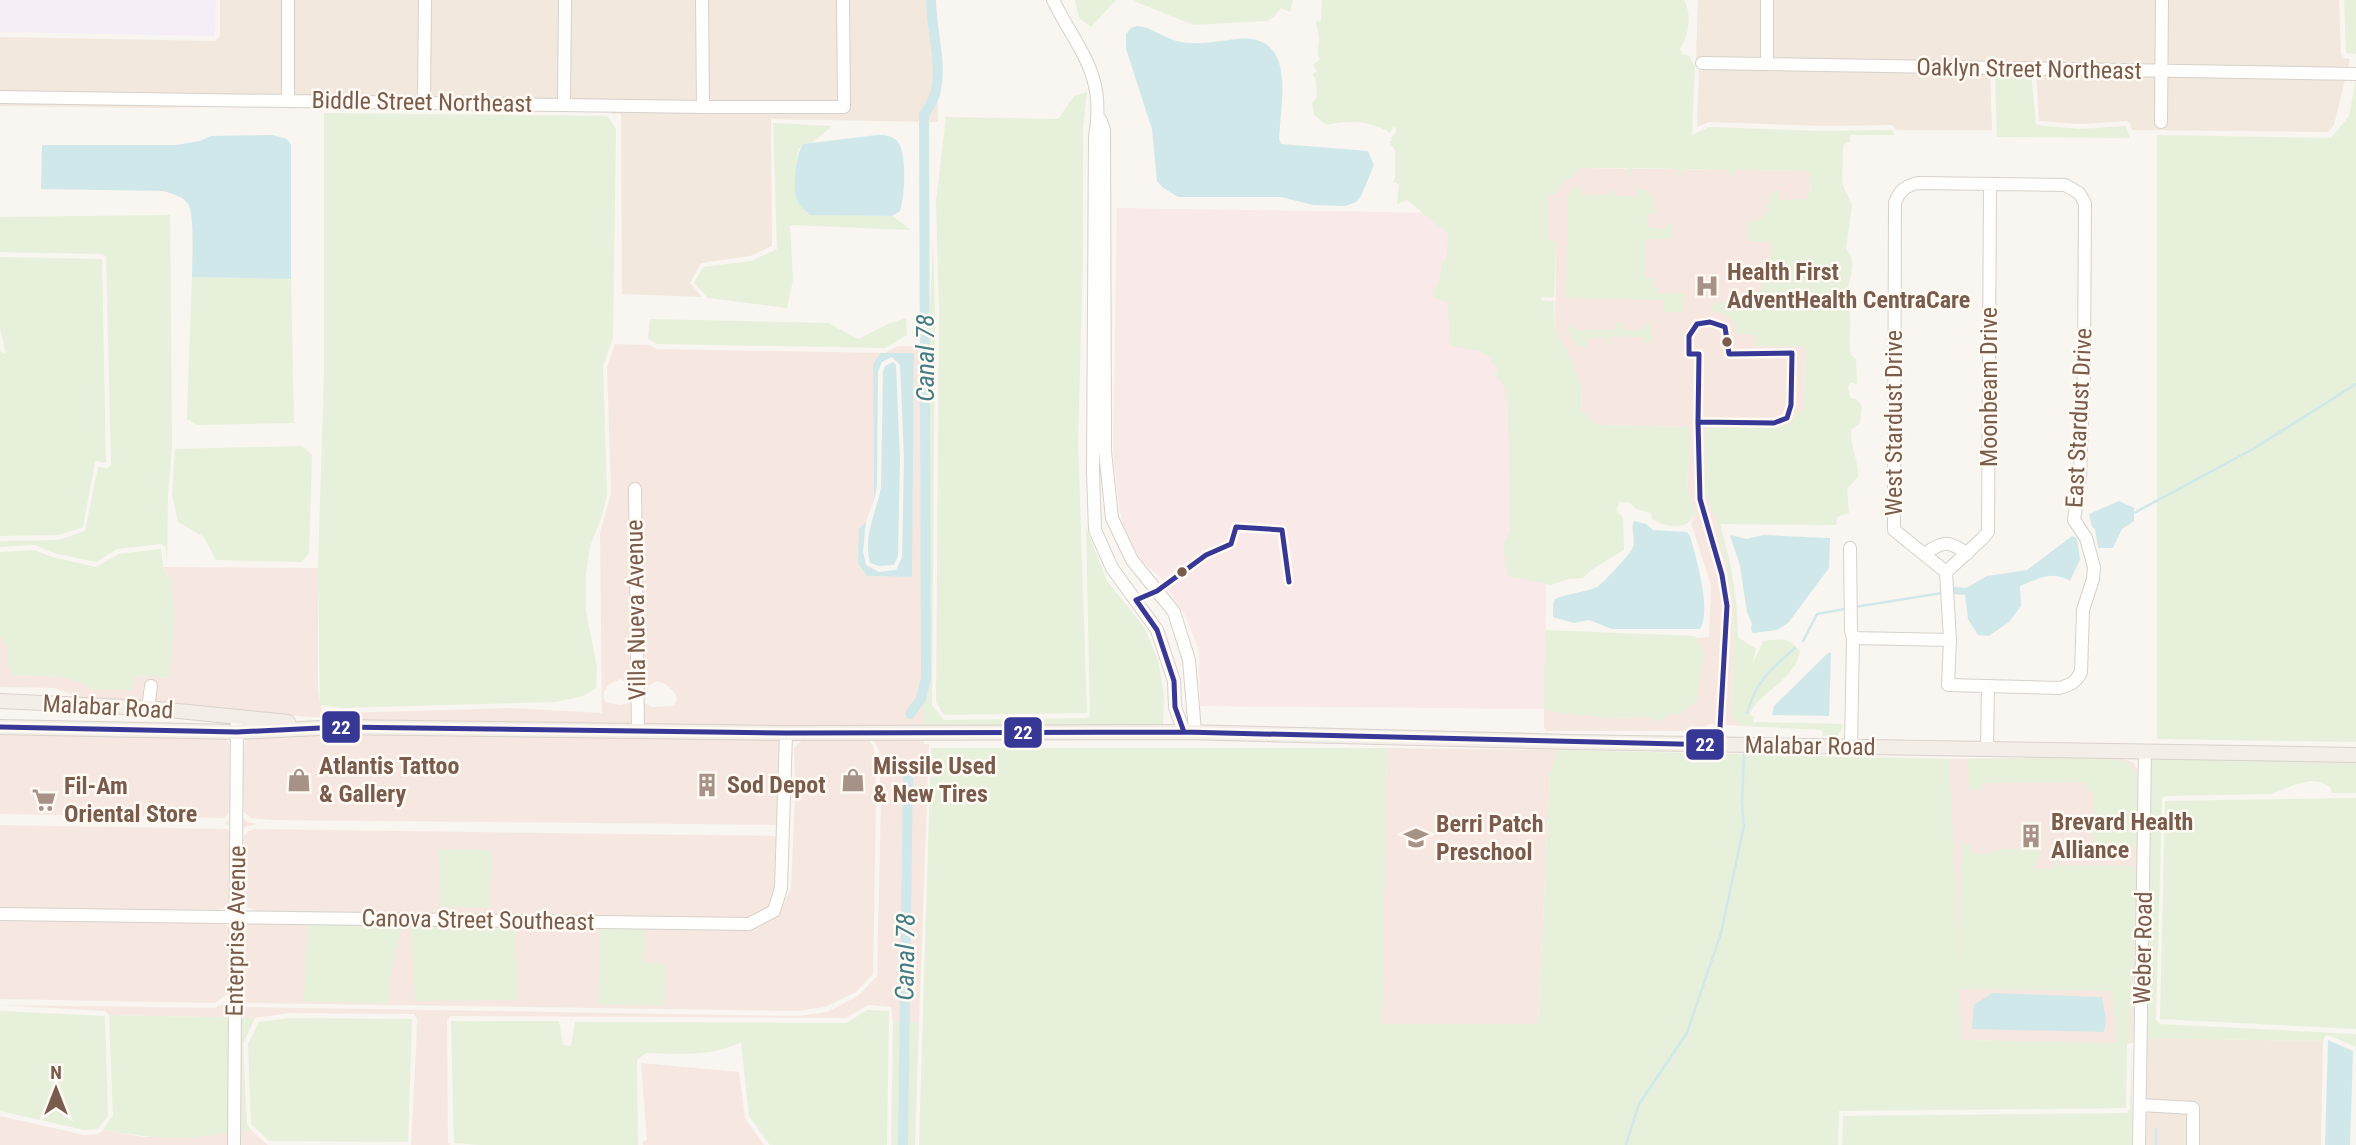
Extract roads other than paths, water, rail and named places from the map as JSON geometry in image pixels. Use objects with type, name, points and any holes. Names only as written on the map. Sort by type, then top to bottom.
[{"type":"main road","name":"Malabar Road","points":[[0,702],[148,708],[237,724]]},
{"type":"main road","points":[[64,728],[78,724],[138,724],[143,721],[148,708]]},
{"type":"main road","name":"Malabar Road","points":[[0,727],[237,724],[786,733],[1189,732],[2356,755]]},
{"type":"street","points":[[288,0],[288,100]]},
{"type":"street","points":[[424,102],[425,0]]},
{"type":"street","points":[[564,103],[565,0]]},
{"type":"street","points":[[702,0],[703,107]]},
{"type":"street","name":"Biddle Street Northeast","points":[[0,97],[844,107],[843,0]]},
{"type":"street","points":[[1053,0],[1086,56],[1097,87],[1099,115],[1104,130],[1105,451],[1112,518],[1132,560],[1174,612],[1189,660],[1189,732]]},
{"type":"street","points":[[1767,0],[1767,64]]},
{"type":"street","points":[[2161,122],[2162,0]]},
{"type":"street","name":"Oaklyn Street Northeast","points":[[1702,63],[2356,74]]},
{"type":"street","points":[[1099,115],[1095,137],[1095,530],[1112,569],[1157,630],[1174,681],[1175,707],[1189,732]]},
{"type":"street","name":"West Stardust Drive","points":[[1946,572],[1926,553],[1894,530],[1895,203],[1901,190],[1918,183],[1990,185]]},
{"type":"street","name":"East Stardust Drive","points":[[1988,686],[2059,688],[2077,681],[2082,663],[2083,610],[2094,567],[2074,520],[2080,478],[2085,203],[2079,193],[2065,185],[1990,185]]},
{"type":"street","name":"Moonbeam Drive","points":[[1946,572],[1988,531],[1990,185]]},
{"type":"street","name":"Villa Nueva Avenue","points":[[635,489],[638,731]]},
{"type":"street","points":[[1926,553],[1941,543],[1950,544],[1967,554]]},
{"type":"street","points":[[1850,548],[1853,638],[1851,747]]},
{"type":"street","points":[[1946,572],[1950,640],[1948,685],[1988,686],[1987,749]]},
{"type":"street","points":[[1853,638],[1950,640]]},
{"type":"street","points":[[148,708],[151,686]]},
{"type":"street","name":"Enterprise Avenue","points":[[234,1145],[237,724]]},
{"type":"street","name":"Canova Street Southeast","points":[[0,914],[748,924],[774,911],[781,888],[786,733]]},
{"type":"street","name":"Weber Road","points":[[2139,1145],[2146,751]]},
{"type":"street","points":[[2140,1105],[2193,1108],[2193,1145]]},
{"type":"water","points":[[1137,26],[1184,42],[1256,40],[1269,47],[1277,58],[1281,72],[1281,144],[1368,151],[1374,165],[1361,196],[1356,202],[1345,206],[1313,205],[1281,197],[1178,197],[1162,187],[1157,181],[1152,129],[1126,49],[1126,34]]},
{"type":"water","points":[[273,135],[287,139],[291,145],[291,279],[192,277],[190,209],[186,201],[174,194],[163,191],[41,189],[42,145],[176,145],[200,141],[211,136]]},
{"type":"water","points":[[877,135],[893,138],[901,148],[904,175],[900,211],[892,216],[810,215],[803,209],[797,199],[795,184],[797,162],[803,144]]},
{"type":"water","points":[[881,353],[914,353],[912,577],[867,576],[858,563],[859,529],[866,521],[863,551],[866,565],[879,572],[896,570],[902,557],[904,459],[900,365],[892,357],[882,362],[878,372],[877,486],[874,500],[873,364]]},
{"type":"water","points":[[893,362],[896,365],[900,459],[898,556],[894,565],[879,566],[870,563],[868,542],[881,487],[883,372],[885,366]]},
{"type":"water","points":[[2119,501],[2134,508],[2134,521],[2122,529],[2113,548],[2098,548],[2089,514]]},
{"type":"water","points":[[1634,521],[1646,524],[1653,530],[1687,532],[1690,536],[1704,597],[1700,629],[1612,629],[1589,620],[1574,623],[1553,617],[1555,599],[1597,587],[1622,562],[1633,547]]},
{"type":"water","points":[[1730,535],[1747,539],[1763,535],[1830,538],[1829,568],[1788,623],[1777,630],[1753,633],[1751,629],[1740,566]]},
{"type":"water","points":[[2072,536],[2077,538],[2080,560],[2070,581],[2050,576],[2020,586],[2021,606],[2009,622],[1989,636],[1978,635],[1968,619],[1965,595],[1954,594],[1953,587],[1966,588],[1987,576],[2027,570]]},
{"type":"water","points":[[1831,653],[1829,716],[1772,715],[1774,706]]},
{"type":"water","points":[[1992,993],[2102,997],[2106,1019],[2104,1032],[1972,1029],[1974,1005]]},
{"type":"water","points":[[2328,1040],[2353,1051],[2350,1145],[2325,1145]]},
{"type":"waterway","name":"Canal 78","points":[[910,714],[921,699],[926,678],[924,115],[935,93],[938,79],[931,0]]},
{"type":"waterway","points":[[2134,513],[2253,449],[2356,384]]},
{"type":"waterway","points":[[1855,607],[1942,593]]},
{"type":"waterway","points":[[1803,641],[1817,614],[1845,609]]},
{"type":"waterway","points":[[1747,713],[1765,676],[1795,648]]},
{"type":"waterway","points":[[1626,1145],[1639,1104],[1687,1033],[1721,933],[1744,826],[1744,754]]},
{"type":"waterway","name":"Canal 78","points":[[903,1145],[908,770]]},
{"type":"waterway","points":[[2156,1129],[2156,1145]]},
{"type":"place","name":"Health First AdventHealth CentraCare","points":[[1707,286]]},
{"type":"place","name":"Atlantis Tattoo & Gallery","points":[[299,780]]},
{"type":"place","name":"Missile Used & New Tires","points":[[853,780]]},
{"type":"place","name":"Sod Depot","points":[[707,785]]},
{"type":"place","name":"Fil-Am Oriental Store","points":[[44,800]]},
{"type":"place","name":"Brevard Health Alliance","points":[[2031,836]]},
{"type":"place","name":"Berri Patch Preschool","points":[[1416,838]]}]
